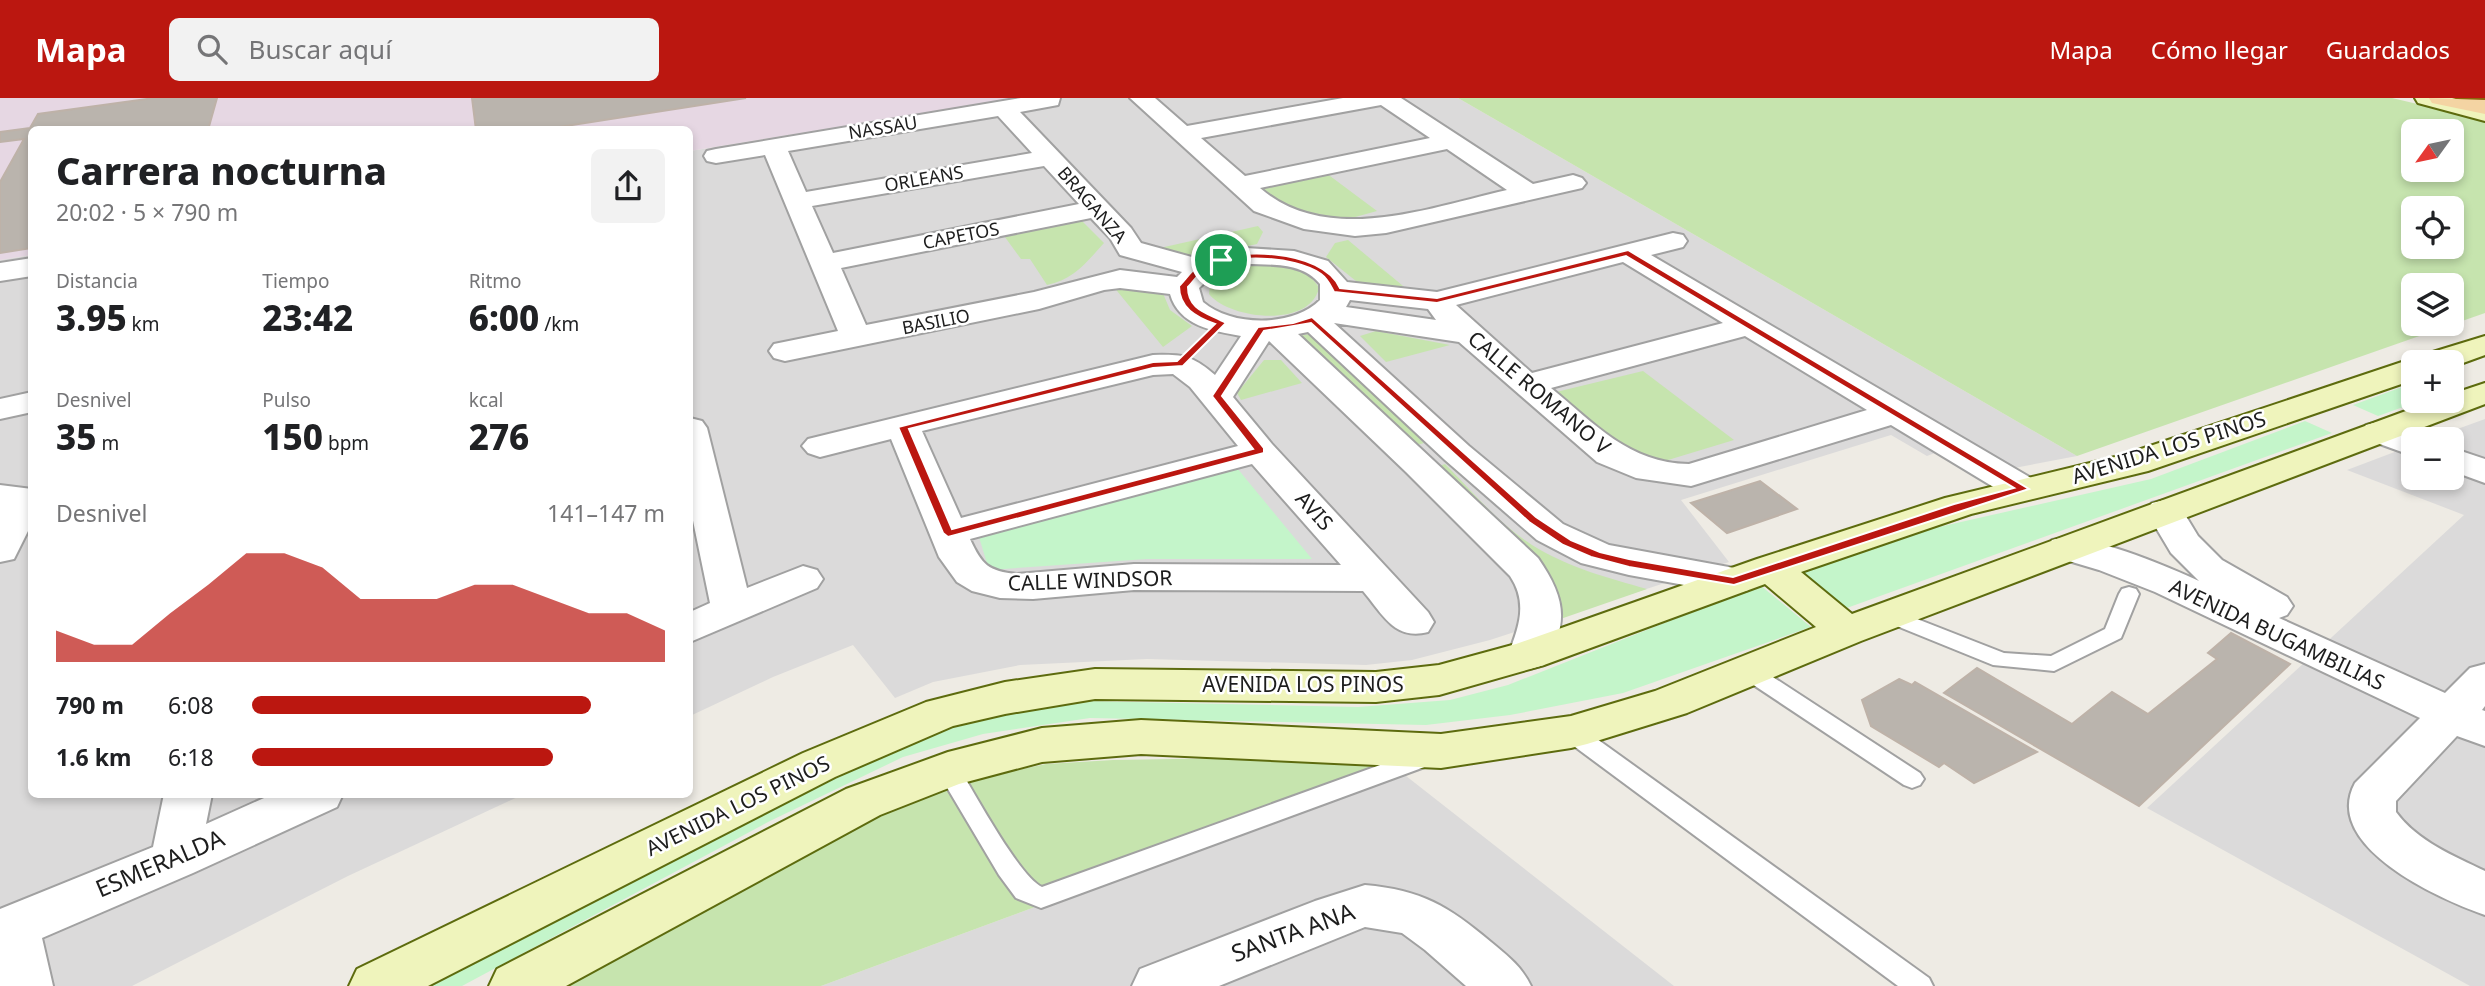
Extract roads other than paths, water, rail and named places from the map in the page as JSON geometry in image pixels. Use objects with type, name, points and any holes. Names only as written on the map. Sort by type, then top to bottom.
[{"type":"main road","points":[[2440,98],[2485,107]]},
{"type":"street","points":[[1141,98],[1264,205],[1304,221],[1338,226],[1386,225],[1573,183]]},
{"type":"street","points":[[1181,134],[1383,98],[1529,193]]},
{"type":"street","points":[[2426,98],[2485,114]]},
{"type":"street","name":"NASSAU","points":[[716,156],[1050,100]]},
{"type":"street","name":"BRAGANZA","points":[[1004,108],[1121,234],[1130,249],[1192,278]]},
{"type":"street","points":[[1239,185],[1452,141]]},
{"type":"street","points":[[772,146],[856,337]]},
{"type":"street","name":"ORLEANS","points":[[798,201],[1050,157]]},
{"type":"street","name":"CAPETOS","points":[[825,263],[1096,209]]},
{"type":"street","points":[[1273,256],[1304,221]]},
{"type":"street","points":[[1308,264],[1338,226]]},
{"type":"street","points":[[1324,307],[1332,280],[1308,264],[1273,256],[1221,260],[1192,278],[1184,297],[1190,307],[1221,323],[1267,329],[1324,307],[1437,301],[1672,241]]},
{"type":"street","points":[[1628,253],[2024,489]]},
{"type":"street","points":[[0,272],[28,268]]},
{"type":"street","name":"BASILIO","points":[[785,351],[1039,300],[1120,279],[1192,278]]},
{"type":"street","name":"CALLE ROMANO V","points":[[1437,301],[1440,308],[1468,334],[1610,454],[1627,464],[1668,475],[1691,475],[1723,467],[1894,413]]},
{"type":"street","points":[[1324,307],[1468,334]]},
{"type":"street","points":[[1324,307],[1457,453],[1532,519],[1567,542],[1595,554],[1629,563],[1752,575],[1846,631]]},
{"type":"street","points":[[820,446],[1153,365],[1180,364],[1221,323]]},
{"type":"street","points":[[1528,384],[1747,326]]},
{"type":"street","points":[[1217,396],[1267,329]]},
{"type":"street","points":[[1267,329],[1419,464],[1524,567],[1537,586],[1544,608],[1528,655]]},
{"type":"street","points":[[2464,352],[2485,345]]},
{"type":"street","name":"AVIS","points":[[1180,364],[1202,380],[1217,396],[1260,451],[1413,622]]},
{"type":"street","name":"AVENIDA LOS PINOS","points":[[376,986],[819,765],[942,713],[1005,698],[1085,685],[1294,688],[1407,685],[1453,677],[1528,655],[1752,575],[1958,506],[2135,463],[2401,373]]},
{"type":"street","points":[[2464,375],[2485,382]]},
{"type":"street","points":[[516,986],[838,814],[947,769],[1042,746],[1141,737],[1441,751],[1571,732],[1671,702],[1846,631],[2165,511],[2396,439],[2485,393]]},
{"type":"street","points":[[0,409],[28,403]]},
{"type":"street","points":[[2306,406],[2396,439]]},
{"type":"street","name":"CALLE WINDSOR","points":[[903,427],[968,573],[980,580],[1002,585],[1131,577],[1374,578]]},
{"type":"street","points":[[693,441],[732,609]]},
{"type":"street","points":[[948,533],[1260,451]]},
{"type":"street","points":[[1419,464],[1457,453]]},
{"type":"street","points":[[2464,464],[2485,472]]},
{"type":"street","points":[[0,550],[11,498]]},
{"type":"street","name":"AVENIDA BUGAMBILIAS","points":[[2165,511],[2183,546],[2222,579],[2249,595],[2475,704]]},
{"type":"street","name":"AVENIDA BUGAMBILIAS","points":[[2066,548],[2113,561],[2475,704]]},
{"type":"street","points":[[693,627],[803,579]]},
{"type":"street","points":[[2475,704],[2372,796],[2369,810],[2392,842],[2409,854],[2485,894]]},
{"type":"street","points":[[175,859],[187,798]]},
{"type":"street","name":"ESMERALDA","points":[[7,930],[311,798]]},
{"type":"street","name":"SANTA ANA","points":[[1159,986],[1321,920],[1365,906],[1397,909],[1420,918],[1498,981]]},
{"type":"street","points":[[7,930],[26,986]]},
{"type":"lane","points":[[1889,615],[2001,660],[2054,664],[2113,633],[2129,594]]},
{"type":"lane","points":[[1748,671],[1912,779]]},
{"type":"lane","points":[[1571,732],[1919,986]]},
{"type":"lane","points":[[947,769],[1008,869],[1025,891],[1041,898],[1409,765],[1441,751]]}]
